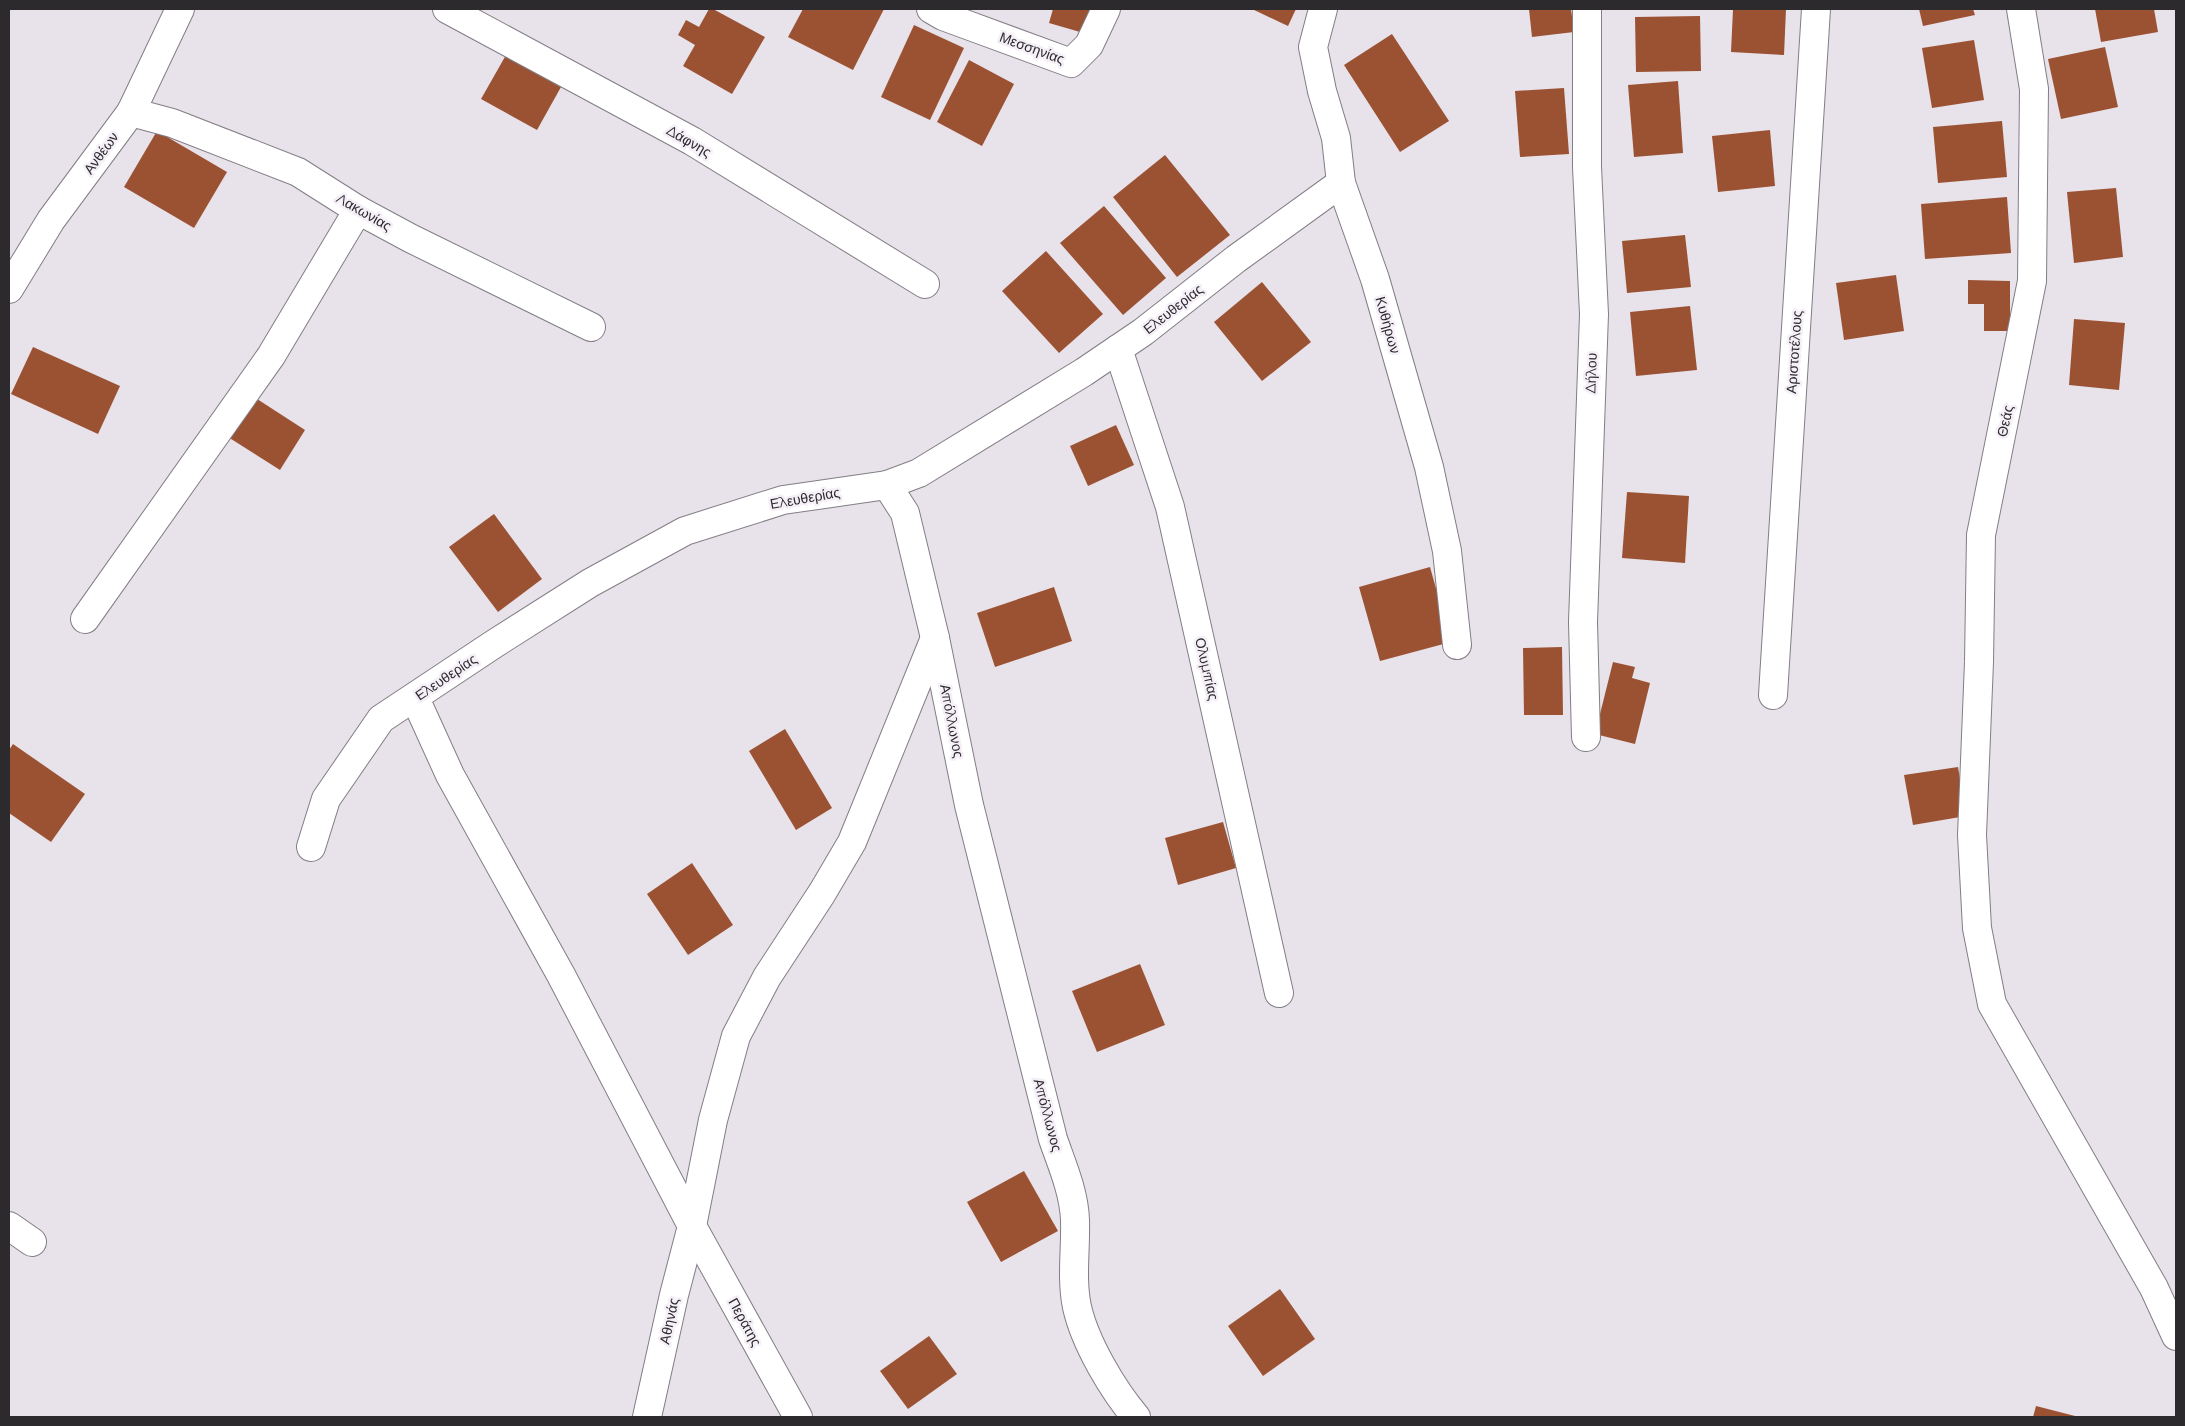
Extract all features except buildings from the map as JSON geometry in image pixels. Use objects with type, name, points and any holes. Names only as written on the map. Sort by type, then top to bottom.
[{"type":"street","name":"Ανθέων","points":[[9,289],[51,220],[131,112],[180,9]]},
{"type":"street","name":"Δάφνης","points":[[447,9],[692,141],[925,284]]},
{"type":"street","name":"Μεσσηνίας","points":[[931,9],[944,16],[1071,63],[1089,45],[1106,9]]},
{"type":"street","name":"Κυθήρων","points":[[1323,9],[1313,47],[1322,91],[1336,138],[1341,184],[1375,279],[1428,467],[1447,551],[1457,645]]},
{"type":"street","name":"Δήλου","points":[[1586,737],[1583,622],[1594,314],[1587,167],[1587,9]]},
{"type":"street","name":"Αριστοτέλους","points":[[1773,695],[1816,9]]},
{"type":"street","name":"Θεάς","points":[[2021,9],[2034,89],[2032,281],[1981,535],[1979,662],[1972,835],[1977,928],[1992,1004],[2154,1288],[2176,1336]]},
{"type":"street","name":"Λακωνίας","points":[[131,112],[172,124],[298,172],[358,210],[481,274],[591,327]]},
{"type":"street","name":"Ελευθερίας","points":[[311,847],[326,799],[381,719],[590,583],[685,531],[783,500],[887,486],[919,473],[1084,372],[1118,349],[1341,184]]},
{"type":"street","points":[[85,619],[271,356],[358,210]]},
{"type":"street","name":"Ολυμπίας","points":[[1118,349],[1170,507],[1279,993]]},
{"type":"street","points":[[887,486],[904,513],[935,638]]},
{"type":"street","name":"Απόλλωνος","points":[[692,1226],[713,1120],[736,1036],[766,977],[822,893],[852,842],[935,638]]},
{"type":"street","name":"Απόλλωνος","points":[[935,638],[969,805],[1053,1139],[1068,1181],[1075,1217],[1077,1307],[1093,1350],[1119,1397],[1136,1417]]},
{"type":"street","name":"Περάτης","points":[[415,698],[450,775],[561,975],[692,1226],[798,1417]]},
{"type":"street","points":[[9,1226],[32,1242]]},
{"type":"street","name":"Αθηνάς","points":[[647,1417],[674,1295],[692,1226]]}]
